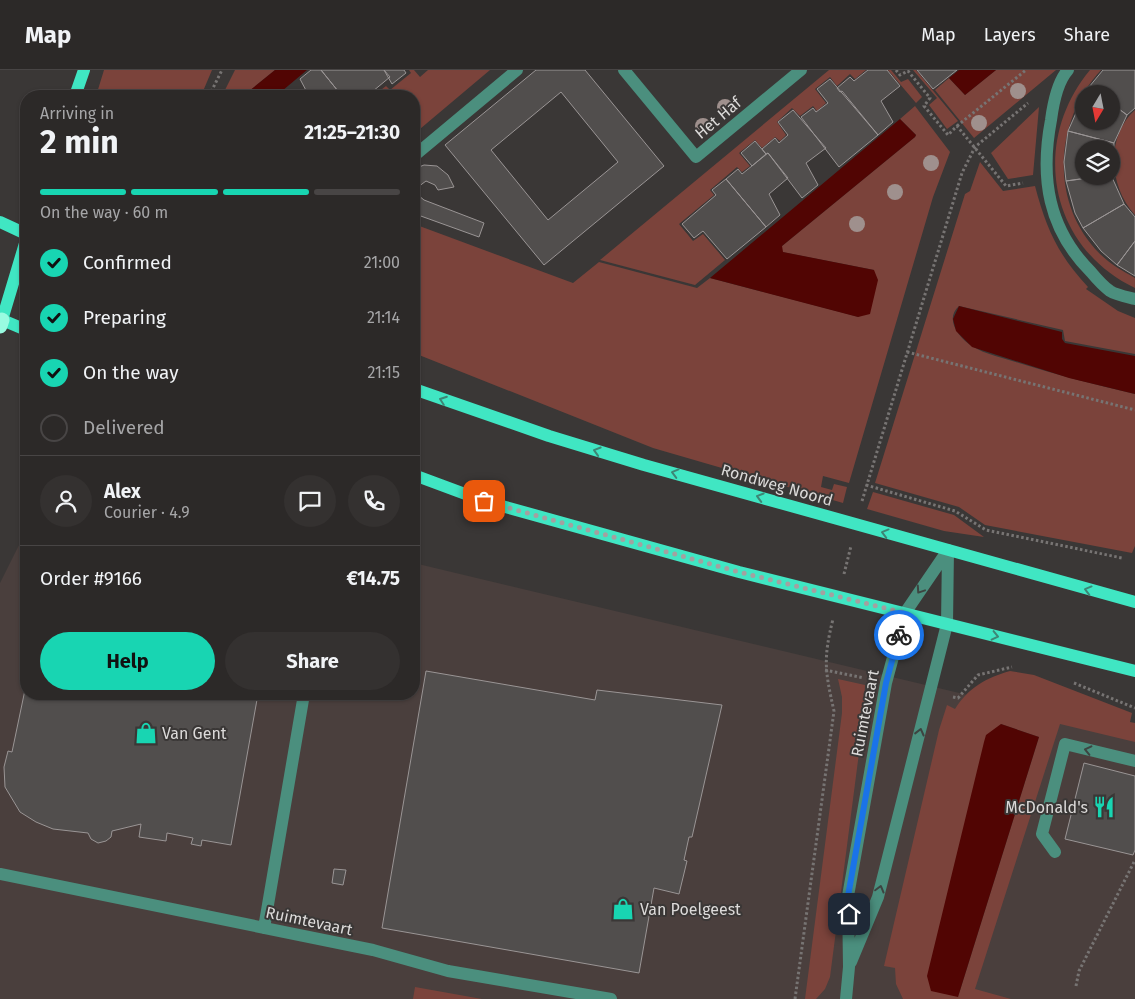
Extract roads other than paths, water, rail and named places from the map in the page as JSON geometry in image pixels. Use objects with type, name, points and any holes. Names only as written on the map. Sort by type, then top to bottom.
[{"type":"main road","points":[[77,90],[84,70]]},
{"type":"main road","points":[[0,222],[20,231]]},
{"type":"main road","points":[[20,260],[1,322],[20,328]]},
{"type":"main road","name":"Rondweg Noord","points":[[420,391],[549,436],[856,525],[1135,602]]},
{"type":"main road","points":[[420,477],[484,501],[838,598],[1135,670]]},
{"type":"street","points":[[420,151],[517,70]]},
{"type":"street","name":"Het Haf","points":[[624,70],[696,157],[801,70]]},
{"type":"street","points":[[1066,72],[1053,107],[1046,146],[1046,180],[1052,212],[1067,245],[1110,291],[1135,299]]},
{"type":"street","name":"Ruimtevaart","points":[[846,999],[849,967],[848,896],[886,683],[905,613],[948,550]]},
{"type":"street","name":"Ruimtevaart","points":[[849,967],[878,897],[947,624],[948,550]]},
{"type":"street","points":[[264,928],[303,700]]},
{"type":"street","points":[[1055,852],[1042,834],[1065,744],[1135,761]]},
{"type":"street","name":"Ruimtevaart","points":[[0,874],[373,950],[448,971],[611,999]]},
{"type":"place","name":"Van Gent","points":[[146,733]]},
{"type":"place","name":"McDonald's","points":[[1104,807]]},
{"type":"place","name":"Van Poelgeest","points":[[623,909]]}]
